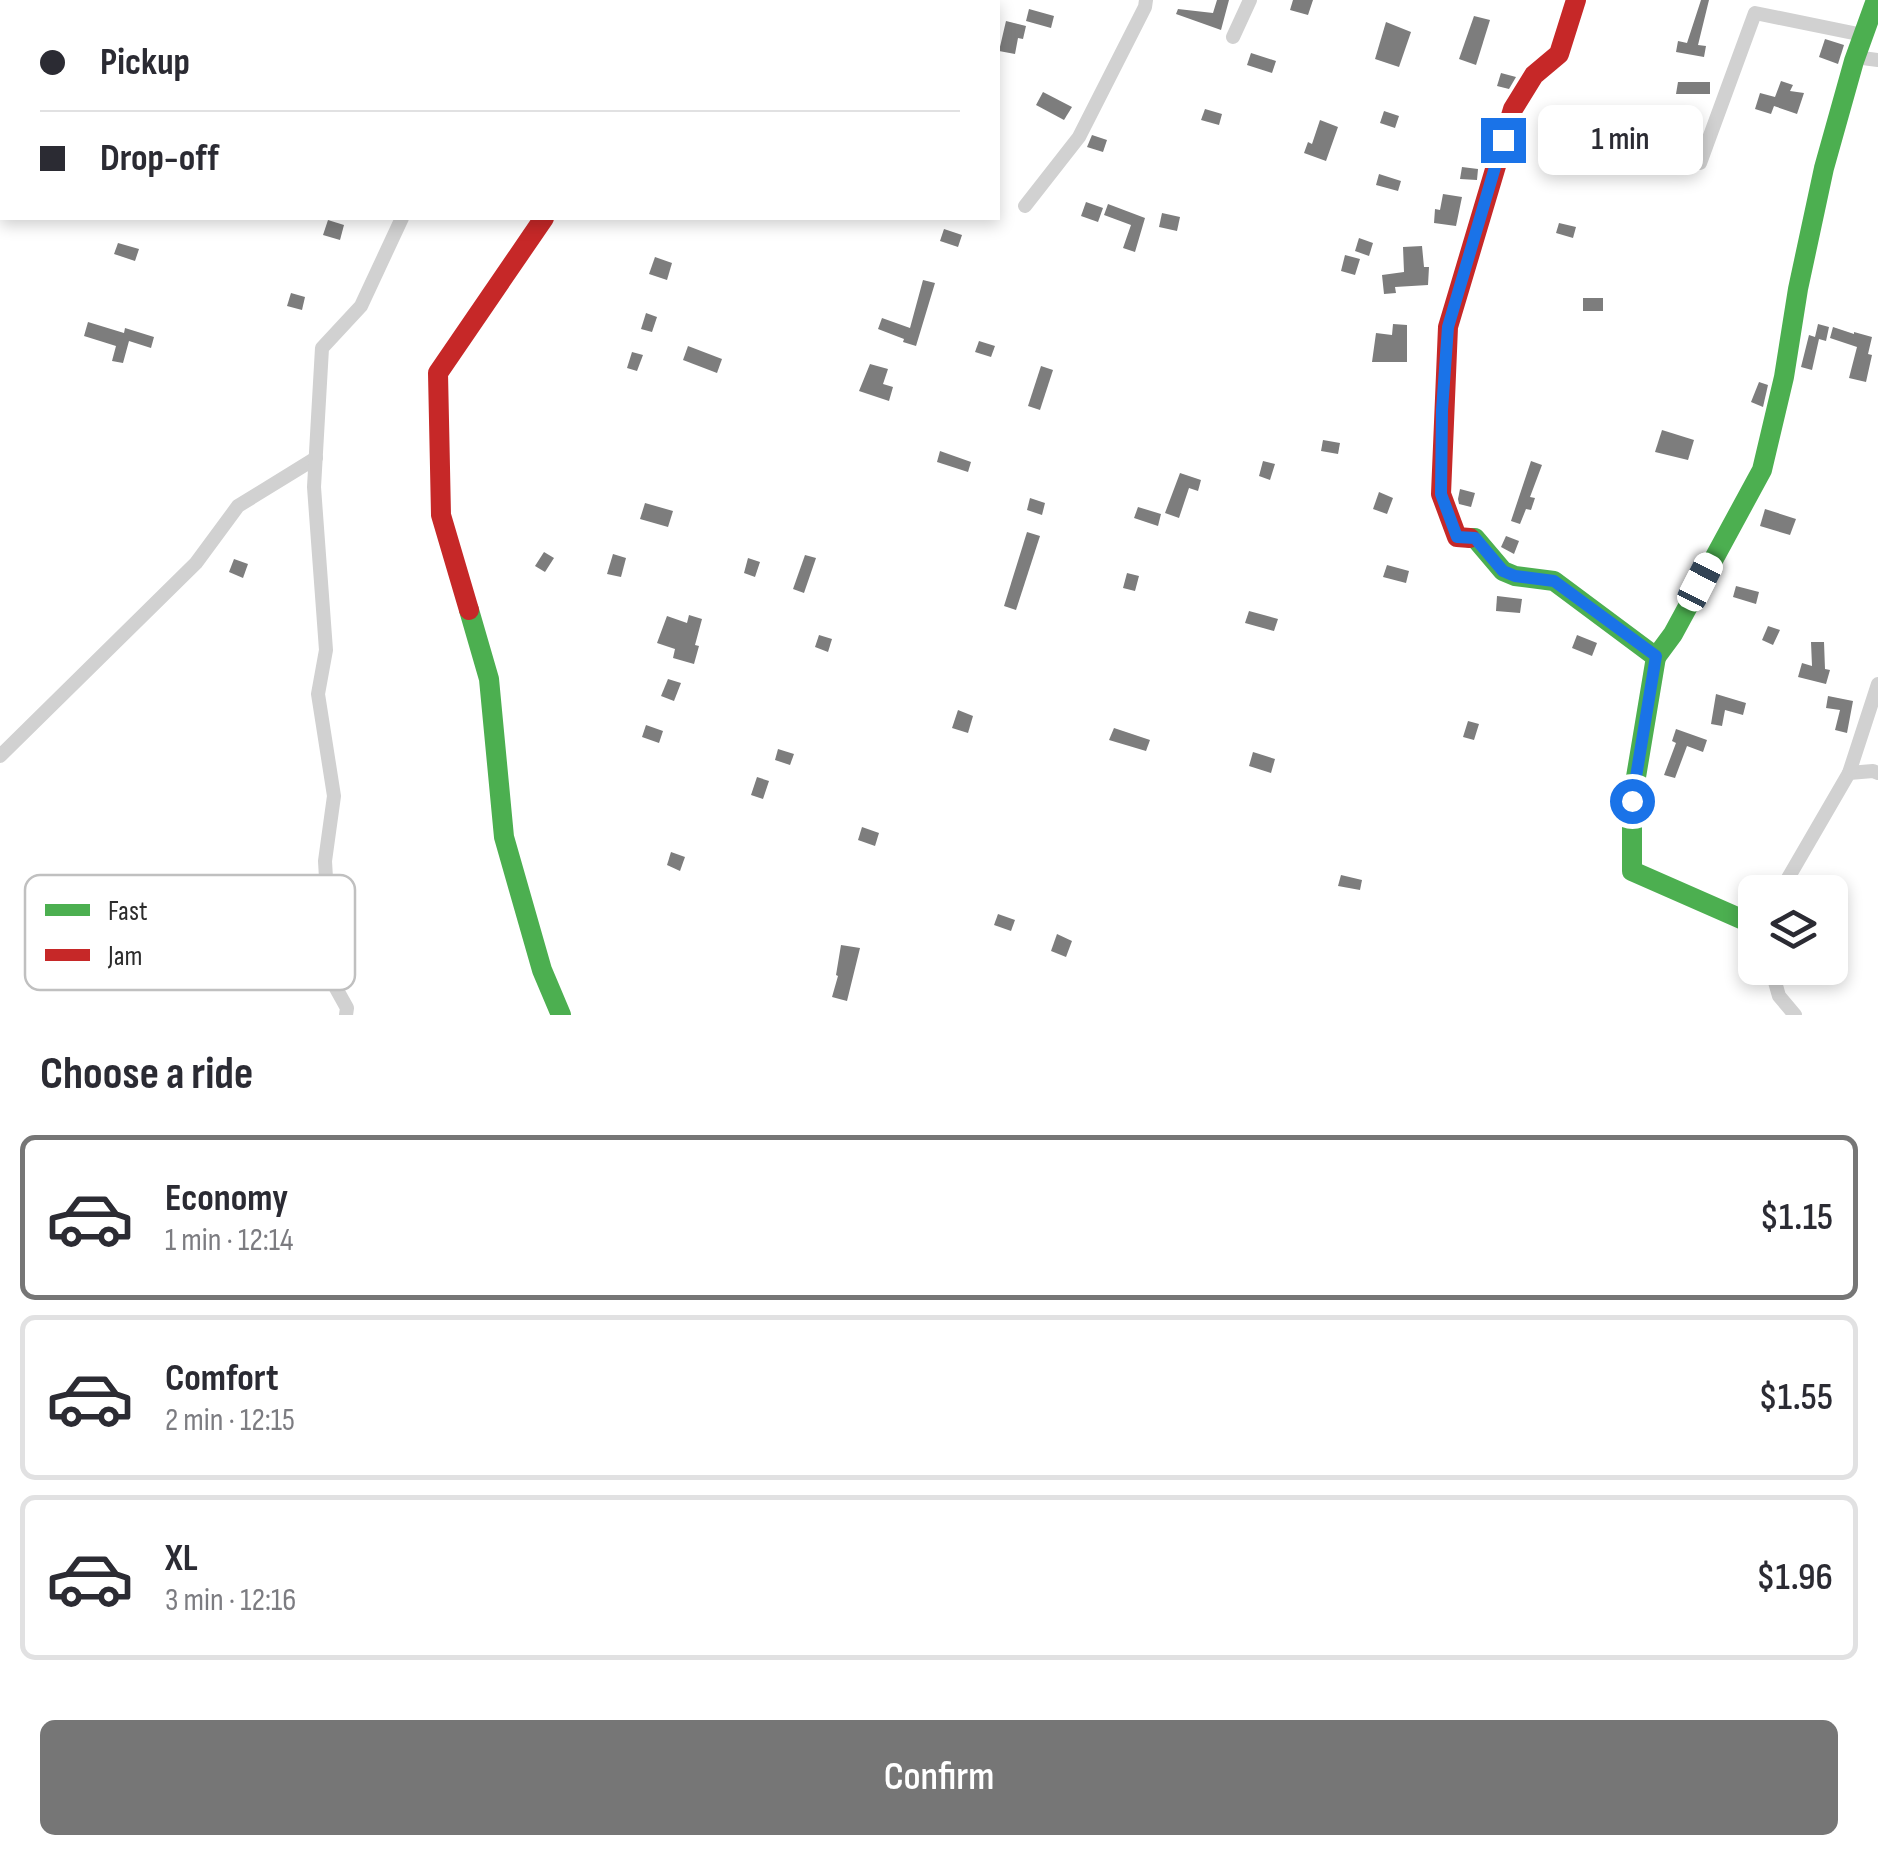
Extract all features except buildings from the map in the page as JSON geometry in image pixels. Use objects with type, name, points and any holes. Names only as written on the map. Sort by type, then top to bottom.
[{"type":"street","points":[[1024,206],[1079,136],[1146,0]]},
{"type":"street","points":[[1233,37],[1250,0]]},
{"type":"street","points":[[1576,0],[1559,54],[1534,75],[1513,109],[1448,327],[1441,494],[1457,537],[1475,538],[1503,571],[1554,581],[1656,656]]},
{"type":"street","points":[[1738,918],[1632,871],[1632,801],[1656,656],[1673,634],[1762,470],[1824,168],[1855,57],[1876,0]]},
{"type":"street","points":[[1700,164],[1755,14],[1863,35]]},
{"type":"street","points":[[1855,57],[1878,60]]},
{"type":"street","points":[[325,875],[334,796],[318,694],[326,650],[314,487],[322,348],[361,306],[401,220]]},
{"type":"street","points":[[543,220],[438,373],[441,515],[488,680],[504,838],[542,970],[561,1015]]},
{"type":"street","points":[[0,756],[196,564],[238,506],[316,458]]},
{"type":"street","points":[[1790,875],[1849,774],[1878,684]]},
{"type":"street","points":[[1849,774],[1878,773]]},
{"type":"street","points":[[1776,985],[1779,996],[1795,1015]]},
{"type":"street","points":[[337,990],[348,1008],[346,1015]]},
{"type":"traffic: fast","points":[[1656,657],[1673,634],[1762,470],[1824,168],[1876,0]]},
{"type":"traffic: fast","points":[[1470,538],[1475,538],[1503,571],[1554,581],[1656,657],[1632,801],[1632,871],[1738,918]]},
{"type":"traffic: fast","points":[[469,610],[489,679],[504,837],[542,970],[561,1015]]},
{"type":"traffic: jam","points":[[1470,538],[1457,537],[1441,494],[1448,327],[1513,109],[1534,75],[1559,54],[1576,0]]},
{"type":"traffic: jam","points":[[469,610],[441,515],[438,373],[543,220]]},
{"type":"route","points":[[1503,140],[1448,327],[1441,494],[1457,537],[1475,538],[1503,571],[1554,581],[1656,656],[1632,801]]}]
